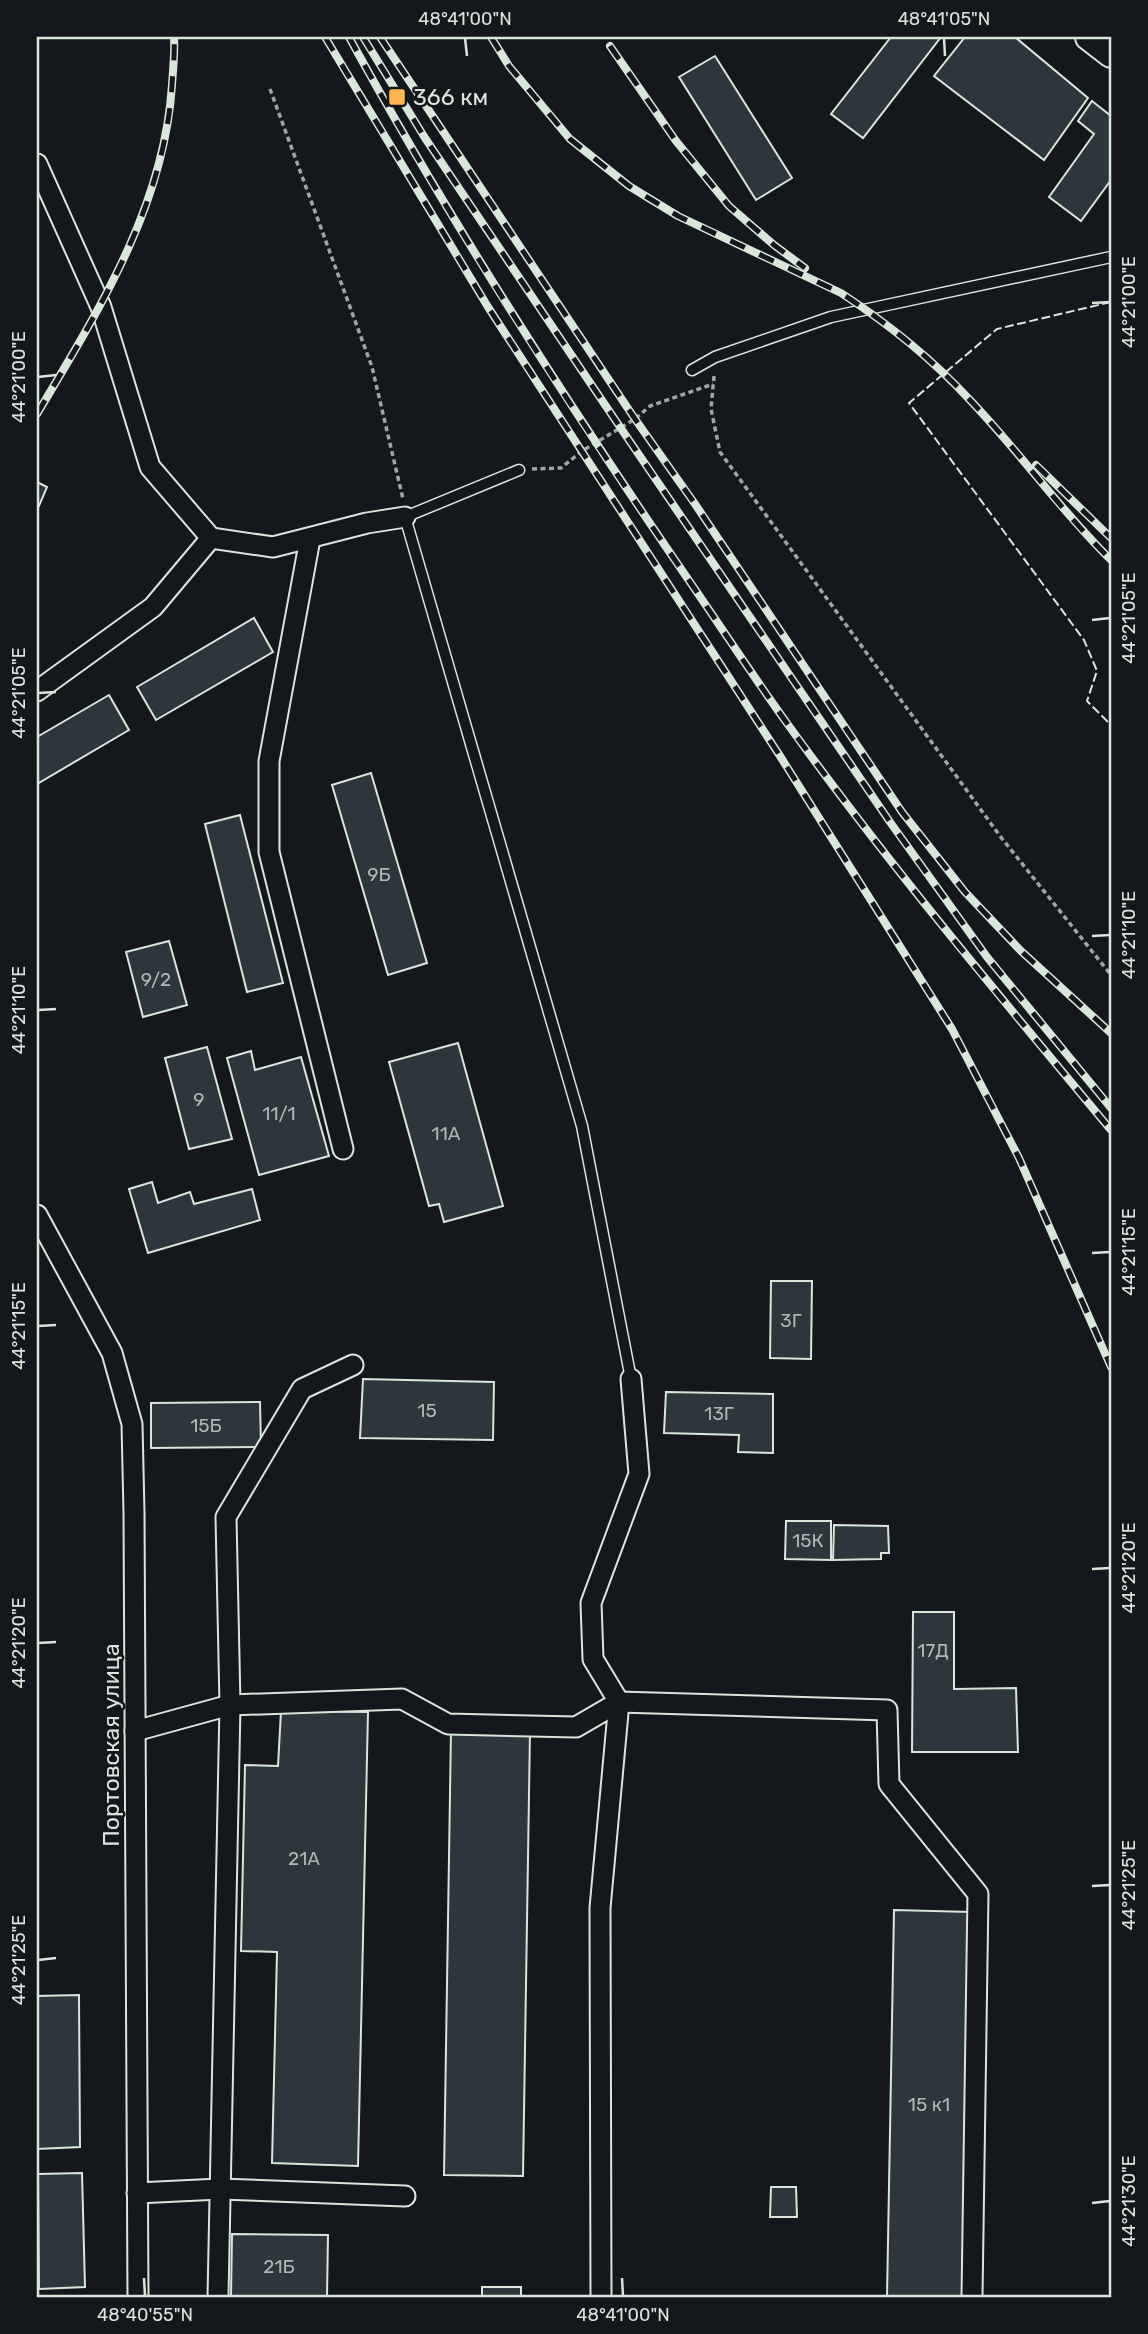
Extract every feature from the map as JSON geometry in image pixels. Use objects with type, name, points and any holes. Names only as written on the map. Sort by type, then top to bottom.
[{"type":"main road","points":[[1089,37],[1111,54]]},
{"type":"street","points":[[37,164],[39,186],[101,307],[150,467],[211,538],[273,547],[367,523],[406,517]]},
{"type":"street","points":[[37,691],[152,607],[211,538]]},
{"type":"street","points":[[310,539],[269,761],[270,852],[343,1149]]},
{"type":"street","name":"Портовская улица","points":[[37,1215],[112,1353],[131,1424],[138,2297]]},
{"type":"street","points":[[218,2297],[230,1705],[226,1517],[302,1389],[353,1365]]},
{"type":"street","points":[[601,2297],[600,1908],[619,1702],[593,1659],[591,1603],[639,1474],[631,1378]]},
{"type":"street","points":[[135,1731],[230,1705],[402,1699],[448,1724],[576,1727],[619,1702],[887,1710],[889,1784],[978,1894],[972,2297]]},
{"type":"street","points":[[137,2193],[220,2189],[405,2196]]},
{"type":"lane","points":[[692,370],[715,357],[831,317],[1111,257]]},
{"type":"lane","points":[[519,470],[406,517],[582,1126],[631,1378]]},
{"type":"path","points":[[270,89],[372,367],[406,517]]},
{"type":"path","points":[[715,357],[710,409],[720,452],[1000,836],[1111,975]]},
{"type":"path","points":[[519,470],[561,468],[650,406],[713,384]]},
{"type":"building","points":[[891,37],[941,37],[863,138],[831,114]]},
{"type":"building","points":[[965,37],[1015,37],[1088,98],[1044,160],[934,76]]},
{"type":"building","points":[[715,56],[792,178],[756,200],[679,77]]},
{"type":"building","points":[[1092,101],[1111,116],[1111,180],[1081,221],[1049,197],[1094,134],[1078,121]]},
{"type":"building","points":[[37,482],[47,487],[39,506],[37,505]]},
{"type":"building","points":[[254,618],[273,652],[156,720],[137,687]]},
{"type":"building","points":[[109,695],[129,730],[37,784],[37,737]]},
{"type":"building","points":[[371,773],[427,963],[388,975],[332,785]]},
{"type":"building","points":[[240,815],[283,983],[247,992],[205,824]]},
{"type":"building","points":[[169,941],[187,1005],[143,1017],[126,952]]},
{"type":"building","points":[[458,1043],[503,1206],[444,1222],[439,1204],[429,1206],[389,1062]]},
{"type":"building","points":[[207,1047],[232,1139],[189,1149],[165,1058]]},
{"type":"building","points":[[251,1051],[255,1070],[301,1057],[329,1156],[259,1175],[227,1058]]},
{"type":"building","points":[[152,1182],[158,1203],[190,1192],[194,1204],[252,1189],[260,1220],[148,1253],[129,1189]]},
{"type":"building","points":[[771,1281],[812,1281],[811,1359],[770,1358]]},
{"type":"building","points":[[363,1379],[494,1382],[493,1440],[360,1438]]},
{"type":"building","points":[[666,1392],[773,1394],[773,1453],[738,1452],[739,1435],[664,1433]]},
{"type":"building","points":[[260,1402],[261,1447],[151,1448],[151,1403]]},
{"type":"building","points":[[786,1521],[831,1521],[831,1560],[785,1559]]},
{"type":"building","points":[[834,1525],[888,1526],[889,1553],[881,1553],[881,1559],[833,1560]]},
{"type":"building","points":[[913,1612],[954,1612],[954,1689],[1016,1688],[1018,1752],[912,1752]]},
{"type":"building","points":[[281,1711],[368,1712],[358,2166],[272,2163],[277,1952],[241,1951],[245,1765],[278,1766]]},
{"type":"building","points":[[451,1730],[530,1731],[523,2176],[444,2175]]},
{"type":"building","points":[[894,1910],[971,1912],[964,2297],[887,2297]]},
{"type":"building","points":[[79,1995],[80,2147],[37,2149],[37,1996]]},
{"type":"building","points":[[82,2173],[85,2287],[39,2289],[38,2174]]},
{"type":"building","points":[[771,2187],[796,2187],[797,2217],[770,2217]]},
{"type":"building","points":[[232,2234],[328,2235],[327,2297],[231,2297]]},
{"type":"building","points":[[482,2287],[521,2287],[521,2297],[482,2297]]},
{"type":"railway","points":[[37,414],[104,297],[142,216],[156,174],[166,130],[172,85],[174,37]]},
{"type":"railway","points":[[325,37],[488,307],[780,756],[952,1029],[1019,1158],[1111,1367]]},
{"type":"railway","points":[[349,37],[429,177],[513,314],[600,449],[764,690],[906,881],[1111,1130]]},
{"type":"railway","points":[[363,37],[425,138],[890,822],[987,957],[1111,1108]]},
{"type":"railway","points":[[380,37],[902,812],[965,892],[1021,951],[1111,1033]]},
{"type":"railway","points":[[491,37],[509,66],[570,139],[629,186],[678,216],[841,293],[908,342],[969,399],[1111,560]]},
{"type":"railway","points":[[610,46],[676,141],[729,206],[805,268]]},
{"type":"railway","points":[[1036,465],[1111,538]]},
{"type":"fence","points":[[1111,302],[997,329],[909,403],[1084,640],[1097,671],[1087,701],[1111,725]]},
{"type":"place","name":"366 км","points":[[397,97]]}]
